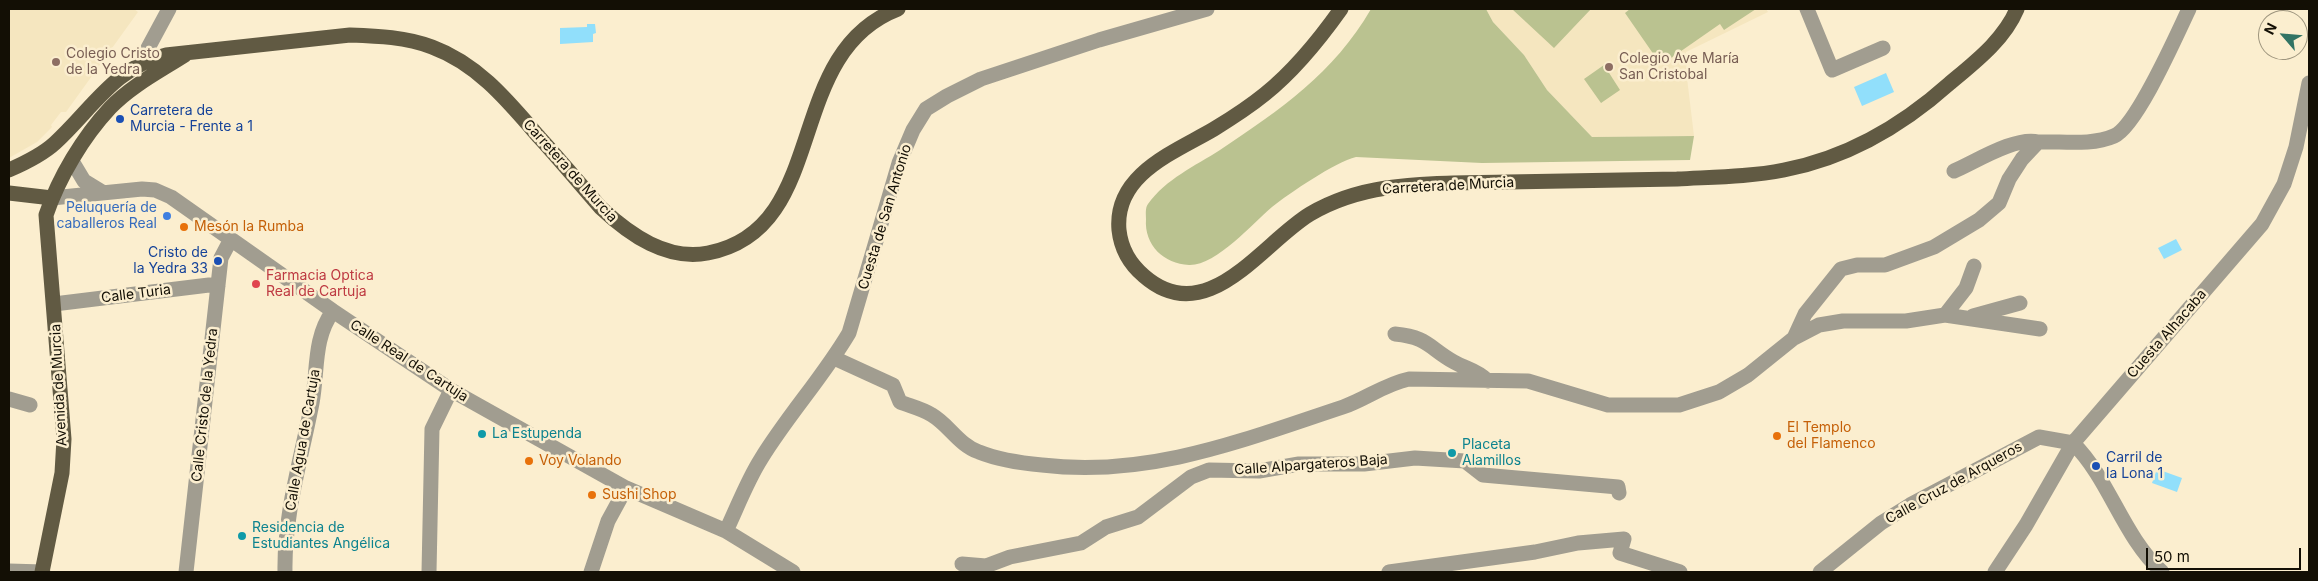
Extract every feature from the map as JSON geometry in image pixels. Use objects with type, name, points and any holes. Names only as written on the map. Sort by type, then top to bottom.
[{"type":"main road","name":"Carretera de Murcia","points":[[9,170],[26,162],[54,144],[122,74],[149,59],[350,35],[380,36],[407,40],[432,47],[455,58],[479,74],[501,93],[601,208],[619,225],[661,249],[682,255],[700,255],[734,246],[766,221],[778,205],[796,170],[816,102],[826,78],[837,60],[851,41],[867,26],[898,9]]},
{"type":"main road","name":"Carretera de Murcia","points":[[1341,9],[1299,63],[1267,93],[1229,120],[1163,156],[1143,172],[1132,186],[1120,215],[1119,231],[1129,260],[1149,281],[1164,289],[1178,292],[1208,290],[1235,277],[1289,228],[1313,212],[1338,201],[1385,188],[1462,183],[1727,177],[1786,170],[1823,160],[1862,144],[1899,124],[1931,100],[1996,42],[2017,9]]},
{"type":"main road","name":"Carretera de Murcia","points":[[52,198],[91,132],[111,107],[142,82],[186,54]]},
{"type":"main road","name":"Carretera de Murcia","points":[[111,107],[116,93],[149,59]]},
{"type":"main road","points":[[9,193],[52,198]]},
{"type":"main road","name":"Avenida de Murcia","points":[[42,572],[62,473],[64,438],[46,215],[52,198]]},
{"type":"street","points":[[149,59],[148,48],[169,9]]},
{"type":"street","name":"Cuesta de San Antonio","points":[[726,531],[760,460],[834,358],[852,324],[899,163],[913,130],[926,109],[947,96],[981,80],[1099,40],[1207,9]]},
{"type":"street","points":[[1808,9],[1832,70],[1883,48]]},
{"type":"street","points":[[1954,171],[2001,149],[2031,140],[2038,142],[2093,142],[2116,136],[2136,112],[2161,68],[2189,9]]},
{"type":"street","name":"Cuesta Alhacaba","points":[[1998,571],[2073,443],[2262,224],[2284,184],[2296,147],[2309,83]]},
{"type":"street","points":[[1794,338],[1805,314],[1841,269],[1858,265],[1885,265],[1934,248],[1979,220],[1999,203],[2009,179],[2022,159],[2038,142]]},
{"type":"street","points":[[72,162],[84,181],[102,192]]},
{"type":"street","name":"Calle Real de Cartuja","points":[[52,198],[102,192],[155,190],[171,197],[333,311],[451,390],[626,488],[726,531],[794,572]]},
{"type":"street","name":"Calle Cristo de la Yedra","points":[[186,572],[218,286],[222,258],[231,239]]},
{"type":"street","points":[[1945,315],[1966,288],[1974,266]]},
{"type":"street","name":"Calle Turia","points":[[54,304],[209,285],[218,286]]},
{"type":"street","points":[[1969,318],[2020,304]]},
{"type":"street","name":"Calle Agua de Cartuja","points":[[285,572],[285,550],[291,495],[313,401],[319,340],[327,319],[333,311]]},
{"type":"street","points":[[834,358],[893,385],[900,402],[932,415],[959,440],[977,452],[1011,462],[1066,468],[1118,468],[1212,450],[1347,406],[1395,382],[1409,379],[1528,380],[1608,405],[1679,405],[1718,392],[1741,379],[1794,338],[1819,324],[1843,321],[1906,321],[1945,315],[2040,329]]},
{"type":"street","points":[[1395,334],[1411,336],[1433,345],[1455,363],[1478,371],[1488,381]]},
{"type":"street","points":[[429,572],[432,429],[451,390]]},
{"type":"street","points":[[9,399],[30,405]]},
{"type":"street","name":"Calle Cruz de Arqueros","points":[[1820,572],[1888,518],[2039,437],[2045,436],[2073,443]]},
{"type":"street","points":[[2073,443],[2087,458],[2140,549],[2162,572]]},
{"type":"street","points":[[1212,450],[1217,469]]},
{"type":"street","name":"Calle Alpargateros Baja","points":[[962,564],[986,566],[1010,557],[1082,543],[1106,527],[1138,517],[1191,477],[1217,469],[1259,471],[1300,464],[1364,464],[1415,458],[1465,462],[1483,475],[1618,487],[1619,493]]},
{"type":"street","points":[[591,572],[608,521],[626,488]]},
{"type":"street","name":"Calle Real de Cartuja","points":[[726,531],[752,537],[807,572]]},
{"type":"street","points":[[1389,572],[1535,552],[1578,543],[1624,539],[1620,553],[1680,572]]},
{"type":"street","points":[[9,571],[42,572]]},
{"type":"shaded area","name":"Colegio Cristo de la Yedra","points":[[9,9],[134,9],[138,12],[66,112],[61,112],[51,125],[52,127],[37,142],[9,158]]},
{"type":"shaded area","name":"Colegio Ave María San Cristobal","points":[[1486,9],[1766,9],[1768,12],[1686,52],[1694,136],[1592,137],[1547,90],[1524,55],[1493,22]]},
{"type":"green space","points":[[1371,9],[1486,9],[1493,22],[1524,55],[1547,90],[1592,137],[1694,136],[1690,160],[1482,163],[1356,157],[1325,171],[1290,194],[1211,259],[1189,265],[1180,264],[1171,261],[1157,251],[1148,237],[1146,228],[1146,207],[1155,195],[1172,180],[1264,120],[1304,89],[1340,52]]},
{"type":"green space","points":[[1512,9],[1591,9],[1554,48]]},
{"type":"green space","points":[[1630,9],[1756,9],[1724,30],[1720,24],[1661,65],[1625,13]]},
{"type":"green space","points":[[1604,65],[1620,90],[1601,103],[1584,79]]},
{"type":"water","points":[[587,24],[595,24],[596,33],[593,34],[593,42],[560,44],[560,28],[587,27]]},
{"type":"water","points":[[1886,73],[1894,92],[1862,106],[1854,87]]},
{"type":"water","points":[[2176,239],[2182,250],[2164,259],[2158,248]]},
{"type":"water","points":[[2157,469],[2182,478],[2177,492],[2152,483]]},
{"type":"place","name":"Colegio Cristo de la Yedra","points":[[56,62]]},
{"type":"place","name":"Colegio Ave María San Cristobal","points":[[1609,67]]},
{"type":"place","name":"Carretera de Murcia - Frente a 1","points":[[120,119]]},
{"type":"place","name":"Peluquería de caballeros Real","points":[[167,216]]},
{"type":"place","name":"Mesón la Rumba","points":[[184,227]]},
{"type":"place","name":"Cristo de la Yedra 33","points":[[218,261]]},
{"type":"place","name":"Farmacia Optica Real de Cartuja","points":[[256,284]]},
{"type":"place","name":"La Estupenda","points":[[482,434]]},
{"type":"place","name":"El Templo del Flamenco","points":[[1777,436]]},
{"type":"place","name":"Placeta Alamillos","points":[[1452,453]]},
{"type":"place","name":"Voy Volando","points":[[529,461]]},
{"type":"place","name":"Carril de la Lona 1","points":[[2096,466]]},
{"type":"place","name":"Sushi Shop","points":[[592,495]]},
{"type":"place","name":"Residencia de Estudiantes Angélica","points":[[242,536]]}]
